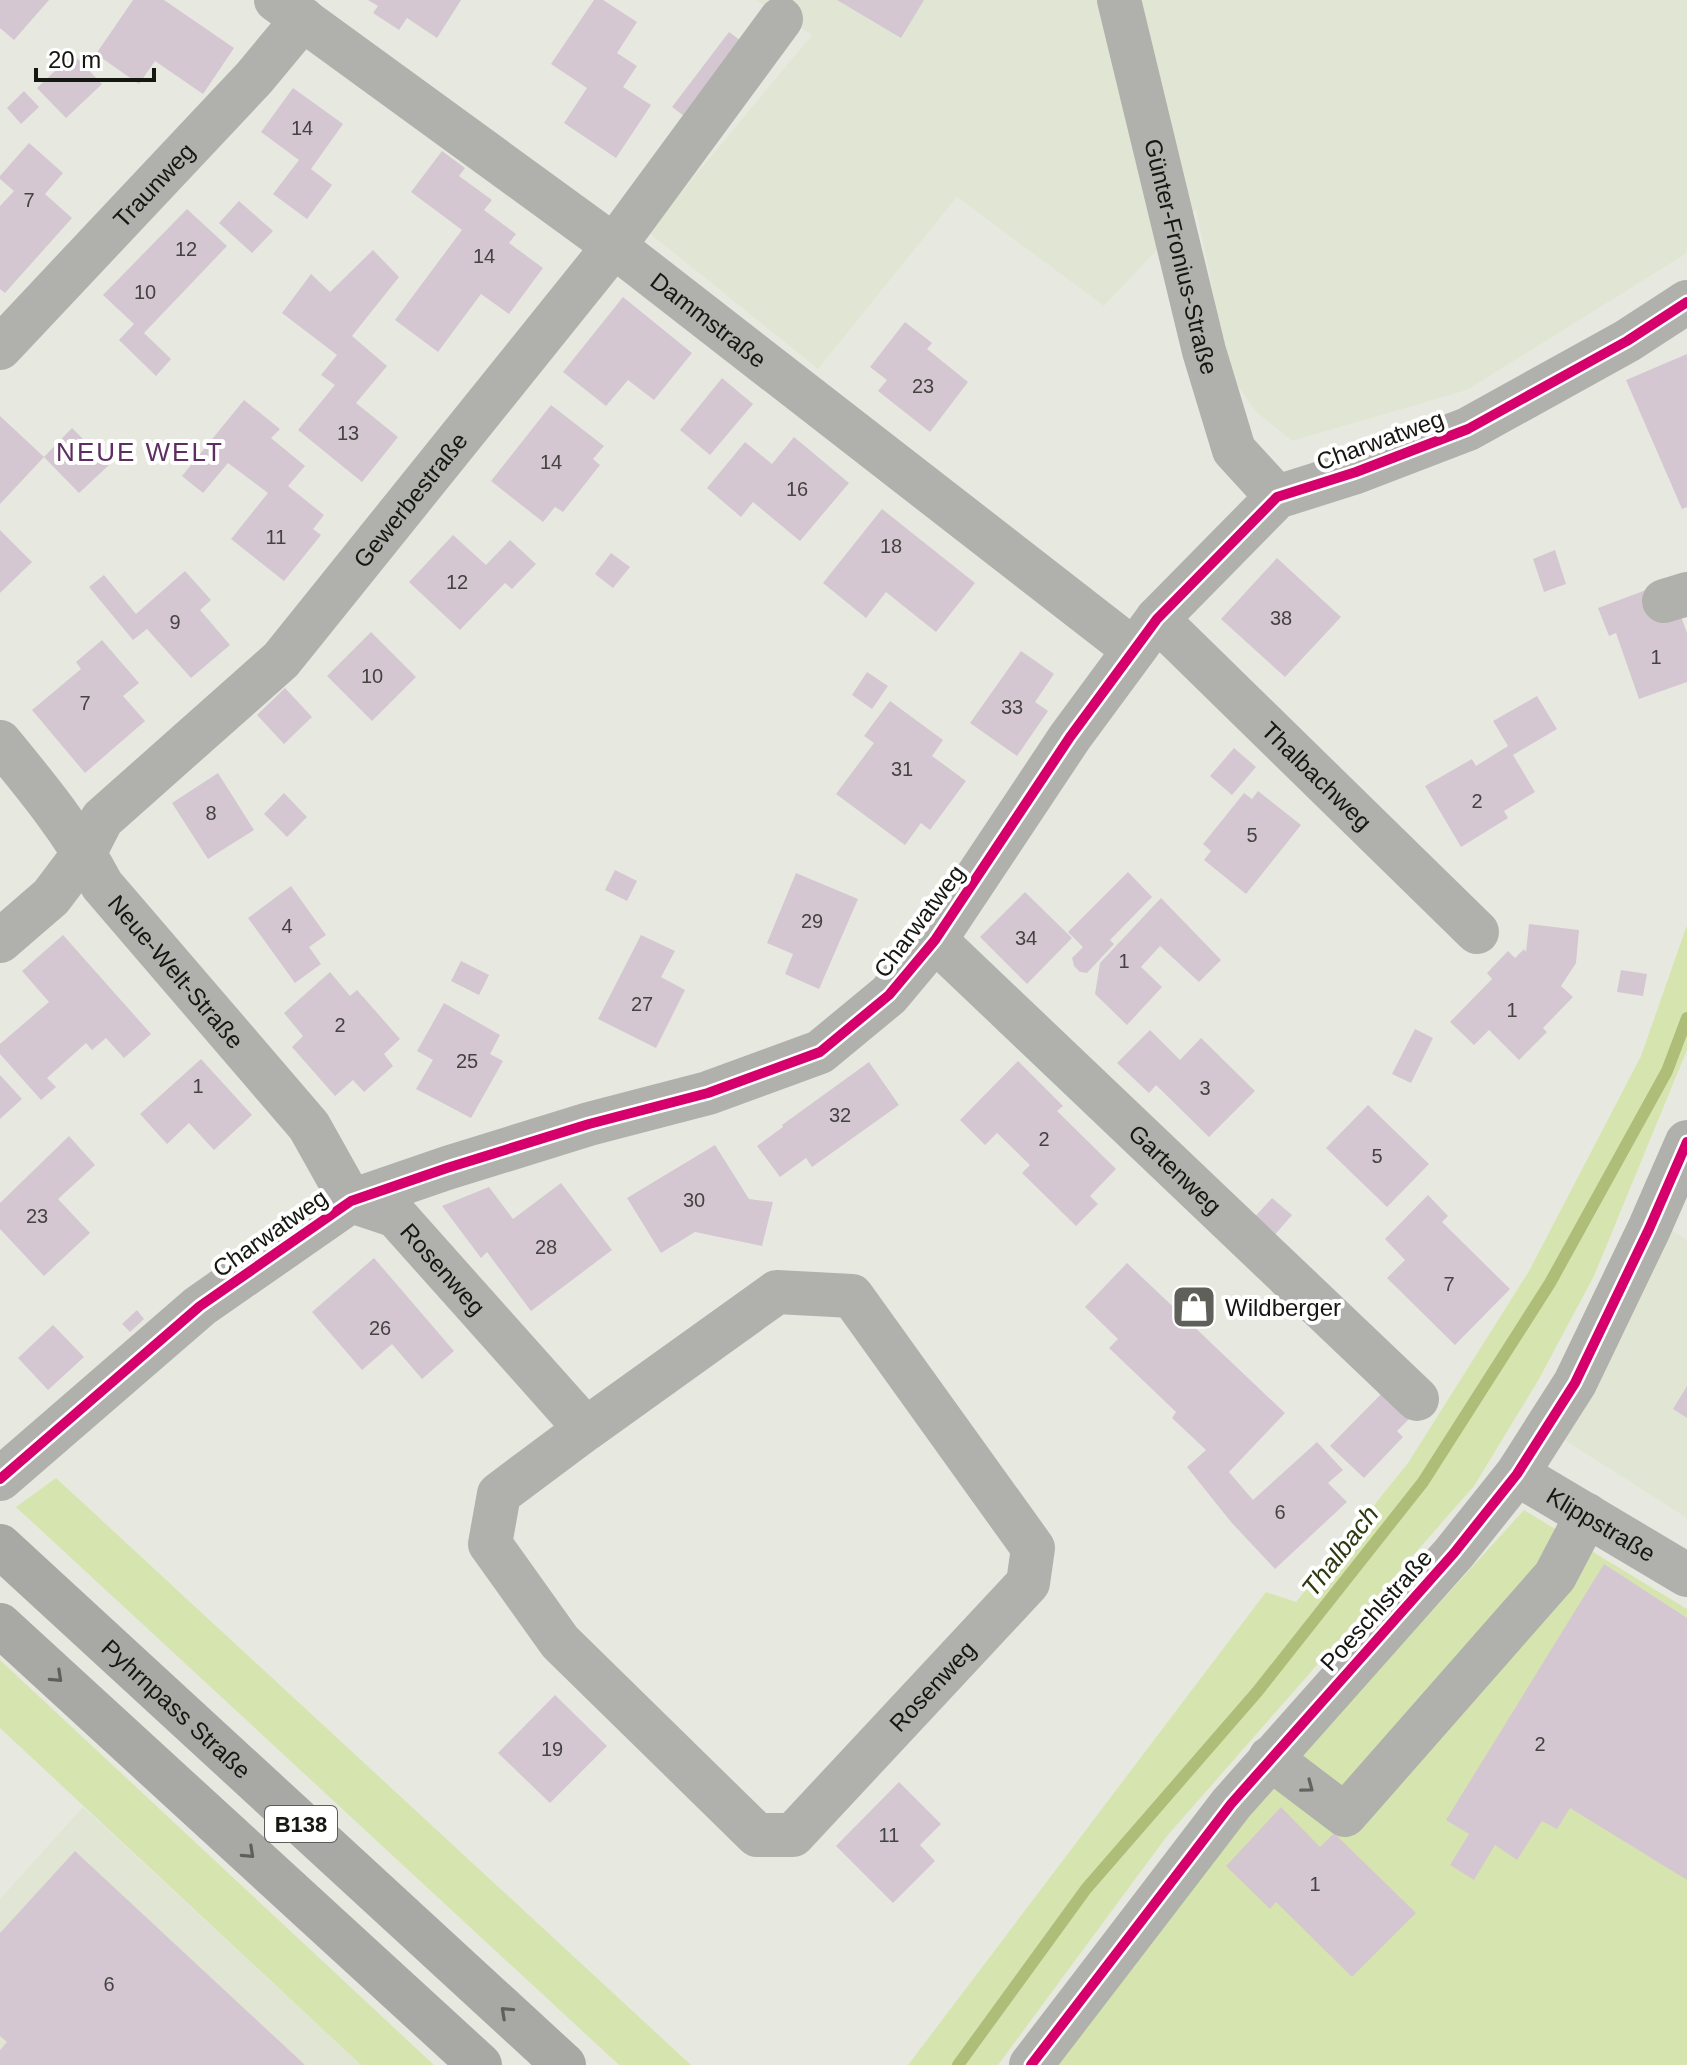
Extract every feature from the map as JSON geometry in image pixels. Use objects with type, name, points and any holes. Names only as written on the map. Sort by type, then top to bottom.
[{"type":"main road","name":"Pyhrnpass Straße","points":[[0,1546],[564,2065]]},
{"type":"main road","name":"B138","points":[[0,1625],[480,2065]]},
{"type":"street","name":"Günter-Fronius-Straße","points":[[1119,0],[1204,351],[1234,450],[1277,497]]},
{"type":"street","name":"Dammstraße","points":[[290,10],[1145,635]]},
{"type":"street","name":"Traunweg","points":[[0,348],[254,78],[290,10]]},
{"type":"street","name":"Gewerbestraße","points":[[0,941],[51,897],[85,852],[102,819],[281,660],[614,246],[781,19]]},
{"type":"street","name":"Charwatweg","points":[[0,1479],[200,1306],[351,1201],[575,1129],[708,1093],[820,1052],[889,995],[935,940],[1070,737],[1145,635],[1277,497],[1356,472],[1468,429],[1627,341],[1687,302]]},
{"type":"street","name":"Thalbachweg","points":[[1145,635],[1477,932]]},
{"type":"street","name":"Neue-Welt-Straße","points":[[0,742],[59,813],[102,885],[309,1126],[351,1201]]},
{"type":"street","name":"Gartenweg","points":[[935,940],[1417,1399]]},
{"type":"street","name":"Poeschlstraße","points":[[1031,2065],[1231,1804],[1454,1553],[1517,1474],[1575,1383],[1687,1142]]},
{"type":"street","name":"Rosenweg","points":[[351,1201],[396,1216],[586,1429]]},
{"type":"street","name":"Rosenweg","points":[[777,1292],[852,1296],[1033,1548],[1028,1583],[793,1835],[757,1835],[560,1642],[490,1544],[499,1494],[586,1429],[777,1292]]},
{"type":"street","name":"Klippstraße","points":[[1517,1474],[1687,1575]]},
{"type":"street","points":[[1270,1758],[1345,1815],[1555,1576],[1587,1515]]},
{"type":"shaded area","points":[[755,0],[1687,0],[1687,253],[1467,390],[1292,441],[1255,411],[1230,374],[1196,209],[1104,306],[957,197],[818,369],[648,232],[812,35]]},
{"type":"shaded area","points":[[1668,1228],[1687,1240],[1687,1518],[1563,1439]]},
{"type":"shaded area","points":[[83,1807],[361,2065],[0,2065],[0,1899]]},
{"type":"green space","points":[[1687,925],[1687,1050],[1594,1276],[1539,1379],[1474,1486],[1167,1836],[998,2065],[908,2065],[1266,1592],[1296,1602],[1408,1463],[1529,1271],[1641,1056]]},
{"type":"green space","points":[[56,1478],[691,2065],[619,2065],[16,1507]]},
{"type":"green space","points":[[1524,1510],[1687,1609],[1687,2065],[1046,2065],[1269,1790]]},
{"type":"green space","points":[[0,1660],[434,2065],[361,2065],[0,1728]]},
{"type":"building","points":[[0,0],[49,0],[14,40],[0,28]]},
{"type":"building","points":[[133,0],[164,0],[234,48],[203,94],[155,61],[139,84],[96,54]]},
{"type":"building","points":[[368,0],[461,0],[437,38],[407,18],[399,30],[373,13],[378,6]]},
{"type":"building","points":[[594,0],[603,0],[637,22],[617,53],[637,66],[623,87],[651,105],[616,158],[564,123],[587,88],[551,64]]},
{"type":"building","points":[[837,0],[924,0],[901,38]]},
{"type":"building","points":[[729,32],[749,47],[692,122],[672,107]]},
{"type":"building","points":[[73,54],[102,84],[66,118],[37,88]]},
{"type":"building","points":[[293,88],[343,124],[311,169],[332,185],[307,219],[273,194],[299,160],[261,132]]},
{"type":"building","points":[[24,91],[39,107],[21,124],[7,108]]},
{"type":"building","points":[[29,143],[63,173],[45,194],[72,218],[5,293],[0,289],[0,206],[14,191],[0,176]]},
{"type":"building","points":[[442,151],[465,168],[459,176],[492,200],[484,210],[516,234],[509,243],[543,268],[509,314],[481,294],[438,352],[395,320],[462,230],[411,192]]},
{"type":"building","points":[[239,201],[273,231],[252,253],[219,223]]},
{"type":"building","points":[[187,209],[227,246],[144,333],[171,359],[156,376],[119,340],[134,324],[103,295]]},
{"type":"building","points":[[373,250],[399,277],[352,336],[387,366],[356,403],[398,437],[362,482],[298,430],[335,385],[321,375],[337,355],[282,313],[311,274],[330,292]]},
{"type":"building","points":[[623,297],[692,353],[654,400],[628,380],[606,406],[563,372]]},
{"type":"building","points":[[905,322],[932,343],[927,349],[968,382],[930,432],[878,391],[887,380],[870,367]]},
{"type":"building","points":[[1687,354],[1687,507],[1682,509],[1626,380]]},
{"type":"building","points":[[722,378],[753,404],[710,455],[680,430]]},
{"type":"building","points":[[244,400],[280,429],[271,438],[305,466],[288,486],[324,515],[313,529],[321,535],[284,581],[231,539],[268,493],[228,463],[203,493],[182,476]]},
{"type":"building","points":[[551,405],[604,446],[593,459],[600,465],[563,512],[555,507],[543,522],[491,481]]},
{"type":"building","points":[[0,416],[44,457],[0,504]]},
{"type":"building","points":[[72,428],[109,465],[79,493],[44,457]]},
{"type":"building","points":[[794,437],[849,483],[800,541],[753,502],[741,517],[707,488],[745,442],[772,464]]},
{"type":"building","points":[[882,509],[975,583],[936,632],[886,592],[866,618],[823,583]]},
{"type":"building","points":[[0,530],[32,562],[0,593]]},
{"type":"building","points":[[453,535],[486,565],[510,540],[536,564],[512,589],[505,583],[460,630],[409,582]]},
{"type":"building","points":[[1555,550],[1566,584],[1544,592],[1533,559]]},
{"type":"building","points":[[611,553],[630,567],[613,588],[595,574]]},
{"type":"building","points":[[1277,558],[1341,617],[1285,677],[1221,619]]},
{"type":"building","points":[[185,571],[211,600],[200,610],[230,645],[191,678],[147,629],[133,640],[89,587],[104,575],[136,614]]},
{"type":"building","points":[[1646,590],[1679,611],[1687,633],[1687,682],[1639,699],[1616,633],[1609,636],[1598,608]]},
{"type":"building","points":[[371,632],[416,677],[372,721],[327,676]]},
{"type":"building","points":[[102,640],[139,683],[123,696],[145,721],[85,773],[32,710],[81,669],[76,662]]},
{"type":"building","points":[[1021,651],[1054,674],[1035,702],[1048,711],[1017,756],[970,723]]},
{"type":"building","points":[[867,672],[888,686],[872,709],[852,695]]},
{"type":"building","points":[[285,688],[312,717],[284,744],[257,715]]},
{"type":"building","points":[[1537,696],[1557,729],[1513,755],[1535,792],[1504,811],[1508,818],[1461,847],[1425,786],[1472,759],[1476,766],[1508,746],[1493,721]]},
{"type":"building","points":[[890,701],[943,740],[932,756],[966,781],[930,830],[921,823],[905,845],[836,794],[874,743],[864,736]]},
{"type":"building","points":[[1234,748],[1256,767],[1232,795],[1210,776]]},
{"type":"building","points":[[218,773],[254,830],[208,859],[172,803]]},
{"type":"building","points":[[1258,791],[1301,825],[1246,894],[1204,860],[1211,851],[1203,844],[1244,793],[1252,799]]},
{"type":"building","points":[[284,793],[307,817],[287,837],[264,814]]},
{"type":"building","points":[[615,870],[637,881],[627,901],[605,890]]},
{"type":"building","points":[[1128,872],[1152,897],[1110,940],[1114,944],[1087,973],[1080,972],[1072,958],[1083,947],[1068,932]]},
{"type":"building","points":[[796,873],[858,899],[819,989],[785,974],[793,954],[767,943]]},
{"type":"building","points":[[291,886],[326,935],[309,947],[321,964],[295,983],[248,918]]},
{"type":"building","points":[[1025,892],[1072,938],[1027,984],[980,937]]},
{"type":"building","points":[[1161,898],[1221,960],[1199,982],[1160,946],[1141,967],[1162,987],[1127,1025],[1095,994],[1100,963]]},
{"type":"building","points":[[1529,924],[1579,930],[1576,963],[1561,986],[1573,997],[1543,1028],[1547,1032],[1519,1060],[1489,1030],[1474,1045],[1450,1022],[1492,979],[1487,973],[1508,951],[1515,958],[1524,949],[1526,952]]},
{"type":"building","points":[[63,935],[151,1034],[124,1058],[106,1038],[92,1050],[86,1043],[47,1078],[56,1087],[41,1100],[0,1054],[0,1044],[49,1002],[22,971]]},
{"type":"building","points":[[641,935],[675,951],[661,977],[685,990],[656,1048],[598,1019]]},
{"type":"building","points":[[461,961],[489,975],[479,995],[451,981]]},
{"type":"building","points":[[1621,970],[1647,974],[1643,996],[1617,992]]},
{"type":"building","points":[[330,972],[350,996],[357,990],[400,1039],[384,1054],[393,1066],[364,1092],[353,1080],[335,1096],[292,1047],[303,1036],[284,1013]]},
{"type":"building","points":[[444,1003],[500,1035],[490,1054],[503,1061],[471,1118],[416,1089],[433,1060],[417,1051]]},
{"type":"building","points":[[1415,1029],[1433,1038],[1411,1083],[1392,1074]]},
{"type":"building","points":[[1150,1030],[1180,1060],[1201,1038],[1255,1091],[1209,1137],[1156,1085],[1149,1093],[1117,1063]]},
{"type":"building","points":[[201,1059],[252,1115],[214,1150],[189,1123],[167,1144],[140,1114]]},
{"type":"building","points":[[1018,1061],[1063,1106],[1057,1111],[1116,1169],[1090,1196],[1098,1204],[1076,1226],[1022,1173],[1030,1165],[997,1133],[985,1145],[960,1120]]},
{"type":"building","points":[[869,1062],[899,1105],[812,1167],[806,1158],[780,1177],[757,1146]]},
{"type":"building","points":[[0,1075],[22,1099],[0,1119]]},
{"type":"building","points":[[1368,1105],[1429,1164],[1387,1207],[1326,1148]]},
{"type":"building","points":[[69,1136],[95,1165],[58,1199],[90,1233],[44,1276],[0,1229],[0,1203]]},
{"type":"building","points":[[715,1145],[749,1199],[773,1202],[762,1246],[695,1232],[661,1253],[627,1198]]},
{"type":"building","points":[[561,1183],[612,1250],[531,1311],[487,1252],[481,1258],[442,1206],[489,1187],[513,1219]]},
{"type":"building","points":[[1428,1195],[1448,1216],[1442,1222],[1510,1289],[1455,1345],[1387,1278],[1405,1260],[1385,1239]]},
{"type":"building","points":[[1272,1198],[1292,1215],[1272,1238],[1252,1220]]},
{"type":"building","points":[[374,1258],[454,1351],[422,1379],[392,1344],[362,1370],[312,1312]]},
{"type":"building","points":[[1127,1263],[1285,1413],[1229,1472],[1253,1500],[1317,1442],[1343,1470],[1328,1483],[1347,1502],[1275,1569],[1231,1522],[1187,1467],[1206,1450],[1172,1418],[1176,1412],[1109,1348],[1118,1339],[1085,1307]]},
{"type":"building","points":[[137,1310],[144,1319],[130,1332],[122,1324]]},
{"type":"building","points":[[53,1325],[84,1357],[48,1390],[18,1358]]},
{"type":"building","points":[[1687,1386],[1687,1418],[1673,1409]]},
{"type":"building","points":[[1386,1389],[1413,1415],[1397,1431],[1403,1437],[1364,1478],[1330,1446]]},
{"type":"building","points":[[1604,1564],[1687,1618],[1687,1880],[1570,1808],[1557,1829],[1542,1821],[1517,1860],[1495,1845],[1474,1880],[1450,1865],[1469,1834],[1446,1820]]},
{"type":"building","points":[[555,1695],[607,1746],[550,1803],[498,1753]]},
{"type":"building","points":[[899,1782],[941,1824],[920,1845],[935,1861],[893,1903],[836,1846]]},
{"type":"building","points":[[1281,1807],[1320,1847],[1334,1833],[1416,1913],[1352,1977],[1276,1902],[1270,1909],[1226,1866]]},
{"type":"building","points":[[75,1851],[305,2065],[0,2065],[0,2050],[7,2042],[0,2036],[0,1933]]},
{"type":"waterway","name":"Thalbach","points":[[958,2065],[1086,1889],[1257,1692],[1423,1482],[1550,1283],[1667,1071],[1687,1018]]},
{"type":"cycle path","points":[[0,1479],[200,1306],[351,1201],[589,1124],[708,1093],[820,1052],[889,995],[935,940],[1070,737],[1157,619],[1277,497],[1356,472],[1468,429],[1627,341],[1687,302]]},
{"type":"cycle path","points":[[1031,2065],[1231,1804],[1454,1553],[1517,1474],[1575,1383],[1687,1142]]},
{"type":"place","name":"Wildberger","points":[[1194,1307]]},
{"type":"district","name":"NEUE WELT","points":[[140,452]]}]
